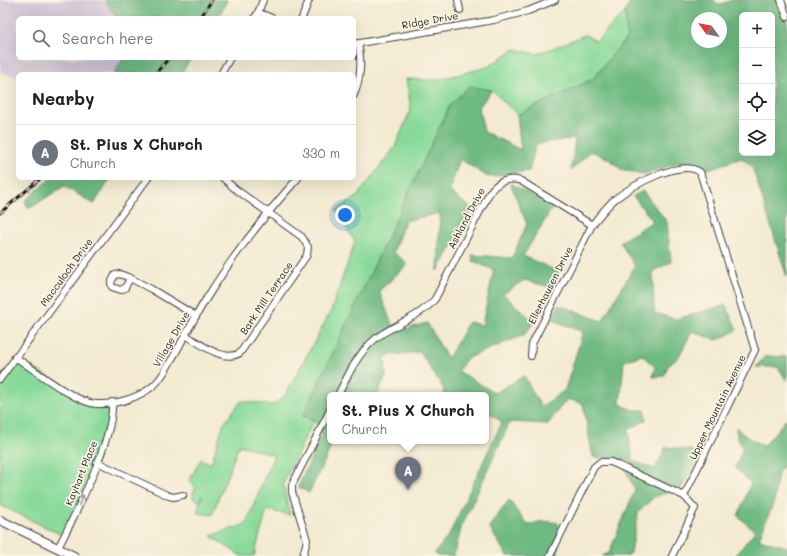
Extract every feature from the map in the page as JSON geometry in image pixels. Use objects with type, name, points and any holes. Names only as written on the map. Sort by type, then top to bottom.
[{"type":"main road","points":[[0,520],[74,556]]},
{"type":"street","points":[[256,16],[263,0]]},
{"type":"street","points":[[303,16],[309,0]]},
{"type":"street","name":"Ridge Drive","points":[[458,0],[460,10]]},
{"type":"street","points":[[781,0],[787,17]]},
{"type":"street","name":"Ridge Drive","points":[[356,43],[494,20],[528,11],[550,1]]},
{"type":"street","points":[[356,43],[361,60],[361,72],[356,88]]},
{"type":"street","points":[[222,72],[229,60]]},
{"type":"street","name":"Upper Mountain Avenue","points":[[592,225],[614,200],[637,185],[658,175],[686,167],[694,168],[700,172],[755,350],[684,496]]},
{"type":"street","name":"Macculoch Drive","points":[[0,379],[147,180]]},
{"type":"street","name":"Bark Mill Terrace","points":[[185,335],[225,356],[236,355],[245,347],[301,265],[308,251],[305,240],[267,213],[225,180]]},
{"type":"street","name":"Village Drive","points":[[15,358],[70,394],[84,401],[95,404],[130,399],[154,386],[164,374],[196,316],[237,252],[267,213],[296,180]]},
{"type":"street","name":"Ashland Drive","points":[[340,392],[358,356],[371,341],[427,307],[435,299],[490,192],[498,184],[509,180],[521,180],[592,225]]},
{"type":"street","name":"Ellerhausen Drive","points":[[532,356],[532,344],[592,225]]},
{"type":"street","points":[[130,278],[196,316]]},
{"type":"street","name":"Kayhart Place","points":[[58,548],[78,508],[97,462],[111,424],[113,413],[112,402]]},
{"type":"street","points":[[303,556],[307,540],[292,492],[292,485],[327,416]]},
{"type":"street","points":[[550,556],[594,467],[604,461],[611,462],[684,496],[695,508],[672,556]]},
{"type":"street","points":[[97,462],[169,496],[174,497],[183,495]]},
{"type":"shaded area","points":[[0,0],[105,0],[116,16],[16,16],[16,60],[124,60],[116,72],[16,72],[16,77],[0,72]]},
{"type":"green space","points":[[105,0],[227,0],[219,16],[116,16]]},
{"type":"green space","points":[[631,0],[714,0],[718,5],[732,0],[780,0],[787,22],[787,277],[752,166],[742,158],[708,169],[681,162],[644,174],[622,170],[609,159],[591,151],[571,171],[575,138],[536,144],[529,171],[488,177],[460,159],[449,191],[473,210],[438,271],[440,213],[405,221],[393,252],[408,264],[379,291],[395,332],[427,323],[448,359],[468,322],[482,325],[494,270],[473,261],[472,255],[512,258],[527,224],[510,183],[553,207],[523,256],[559,272],[550,287],[524,280],[503,294],[534,322],[524,335],[467,358],[458,371],[495,393],[524,376],[541,407],[565,390],[583,332],[553,320],[559,305],[602,321],[635,266],[620,242],[653,221],[633,196],[643,191],[667,222],[671,262],[653,271],[654,313],[676,319],[726,305],[737,330],[717,340],[692,331],[678,358],[668,366],[664,376],[653,377],[655,367],[642,355],[624,361],[620,404],[632,410],[645,410],[646,420],[628,430],[633,461],[655,469],[666,447],[703,452],[681,488],[654,497],[638,513],[631,553],[627,556],[602,556],[609,553],[635,490],[621,460],[593,457],[583,404],[567,399],[548,424],[510,422],[462,525],[454,556],[438,556],[434,554],[449,535],[502,422],[489,413],[489,392],[444,392],[444,389],[420,352],[385,356],[386,376],[378,392],[327,392],[327,444],[333,444],[309,493],[298,487],[322,435],[314,420],[303,416],[450,105],[469,86],[492,90],[479,107],[484,132],[521,150],[517,115],[593,79],[627,37],[625,12]]},
{"type":"green space","points":[[625,12],[627,37],[593,79],[517,115],[492,90],[469,87],[303,416],[314,420],[283,484],[290,515],[267,510],[254,556],[241,556],[211,536],[246,524],[274,455],[239,445],[212,515],[197,513],[202,495],[199,501],[193,498],[193,492],[196,488],[189,481],[201,459],[211,464],[223,425],[241,401],[273,405],[285,396],[331,311],[355,242],[336,210],[356,198],[395,147],[411,109],[406,79],[436,80],[488,67],[514,49],[537,54],[585,35],[596,41]]},
{"type":"green space","points":[[123,60],[190,60],[182,72],[115,72]]},
{"type":"green space","points":[[49,180],[110,180],[94,204],[64,186],[29,209],[25,201]]},
{"type":"green space","points":[[765,356],[787,357],[787,381],[778,367],[756,367]]},
{"type":"green space","points":[[17,358],[88,401],[113,405],[81,503],[66,537],[0,505],[0,384]]},
{"type":"green space","points":[[787,418],[787,462],[778,472],[774,501],[759,539],[787,547],[787,556],[735,556],[755,531],[738,516],[751,483],[735,468],[743,448],[737,437],[736,427],[745,436],[764,446]]},
{"type":"green space","points":[[509,500],[527,525],[544,521],[558,523],[558,556],[507,556],[489,527]]},
{"type":"railway","points":[[201,16],[212,0]]},
{"type":"railway","points":[[157,72],[167,60]]},
{"type":"railway","points":[[0,213],[39,180]]},
{"type":"place","name":"St. Pius X Church","points":[[408,490]]}]
